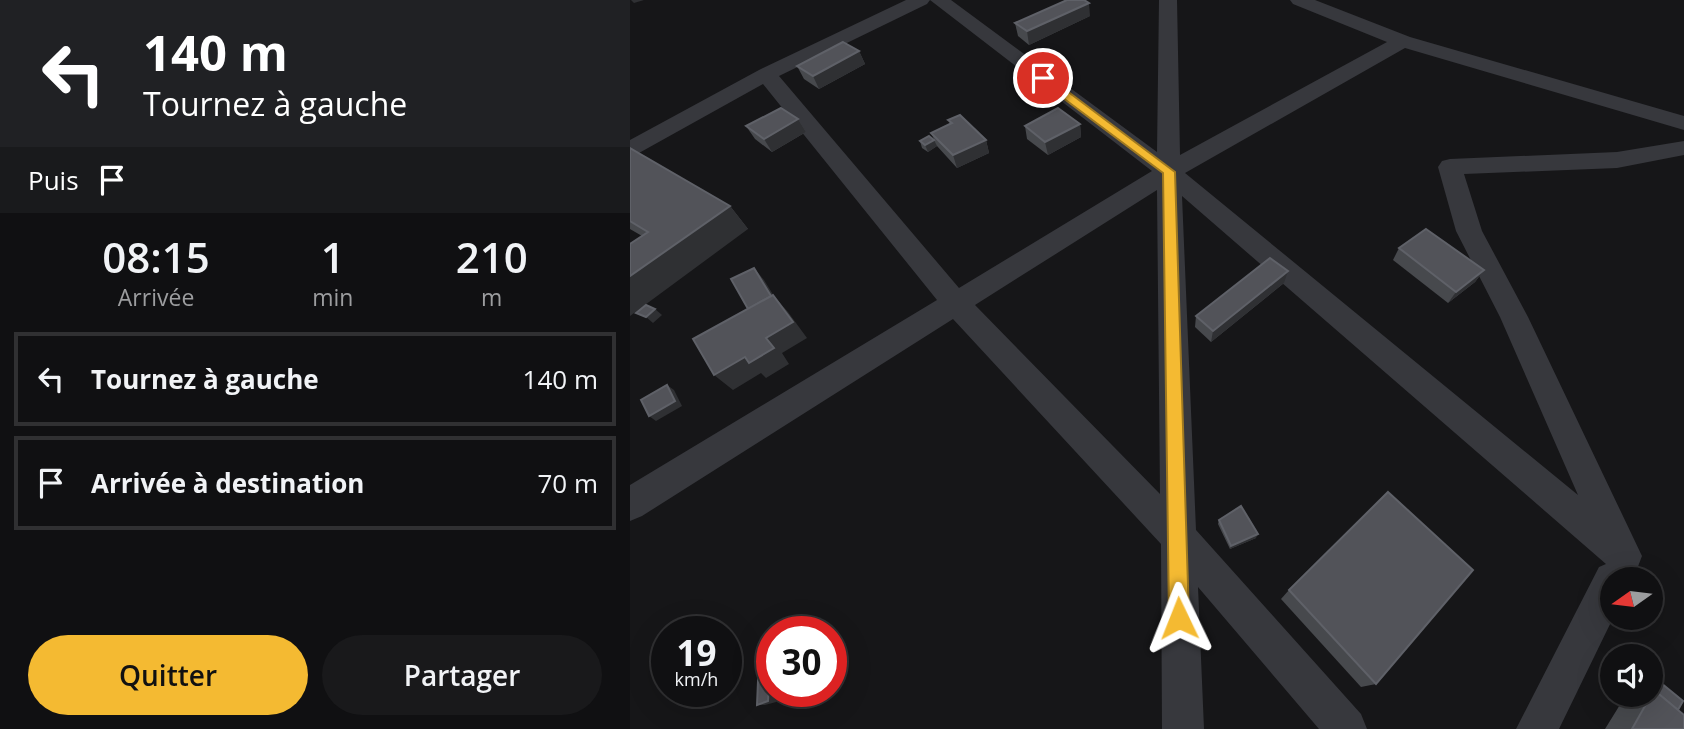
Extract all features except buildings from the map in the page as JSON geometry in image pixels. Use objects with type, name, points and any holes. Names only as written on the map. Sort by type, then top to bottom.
[{"type":"street","points":[[630,150],[766,74],[921,0]]},
{"type":"street","points":[[939,0],[1169,172],[1610,567]]},
{"type":"street","points":[[1168,0],[1176,535],[1183,729]]},
{"type":"street","points":[[1298,0],[1403,41],[1684,123]]},
{"type":"street","points":[[630,504],[1169,172],[1403,41]]},
{"type":"street","points":[[766,74],[957,305],[1176,535],[1346,729]]},
{"type":"street","points":[[1614,567],[1514,317],[1469,231],[1450,167],[1617,160],[1684,148]]},
{"type":"street","points":[[1537,729],[1600,604]]},
{"type":"route","points":[[1043,78],[1169,172],[1179,618]]}]
